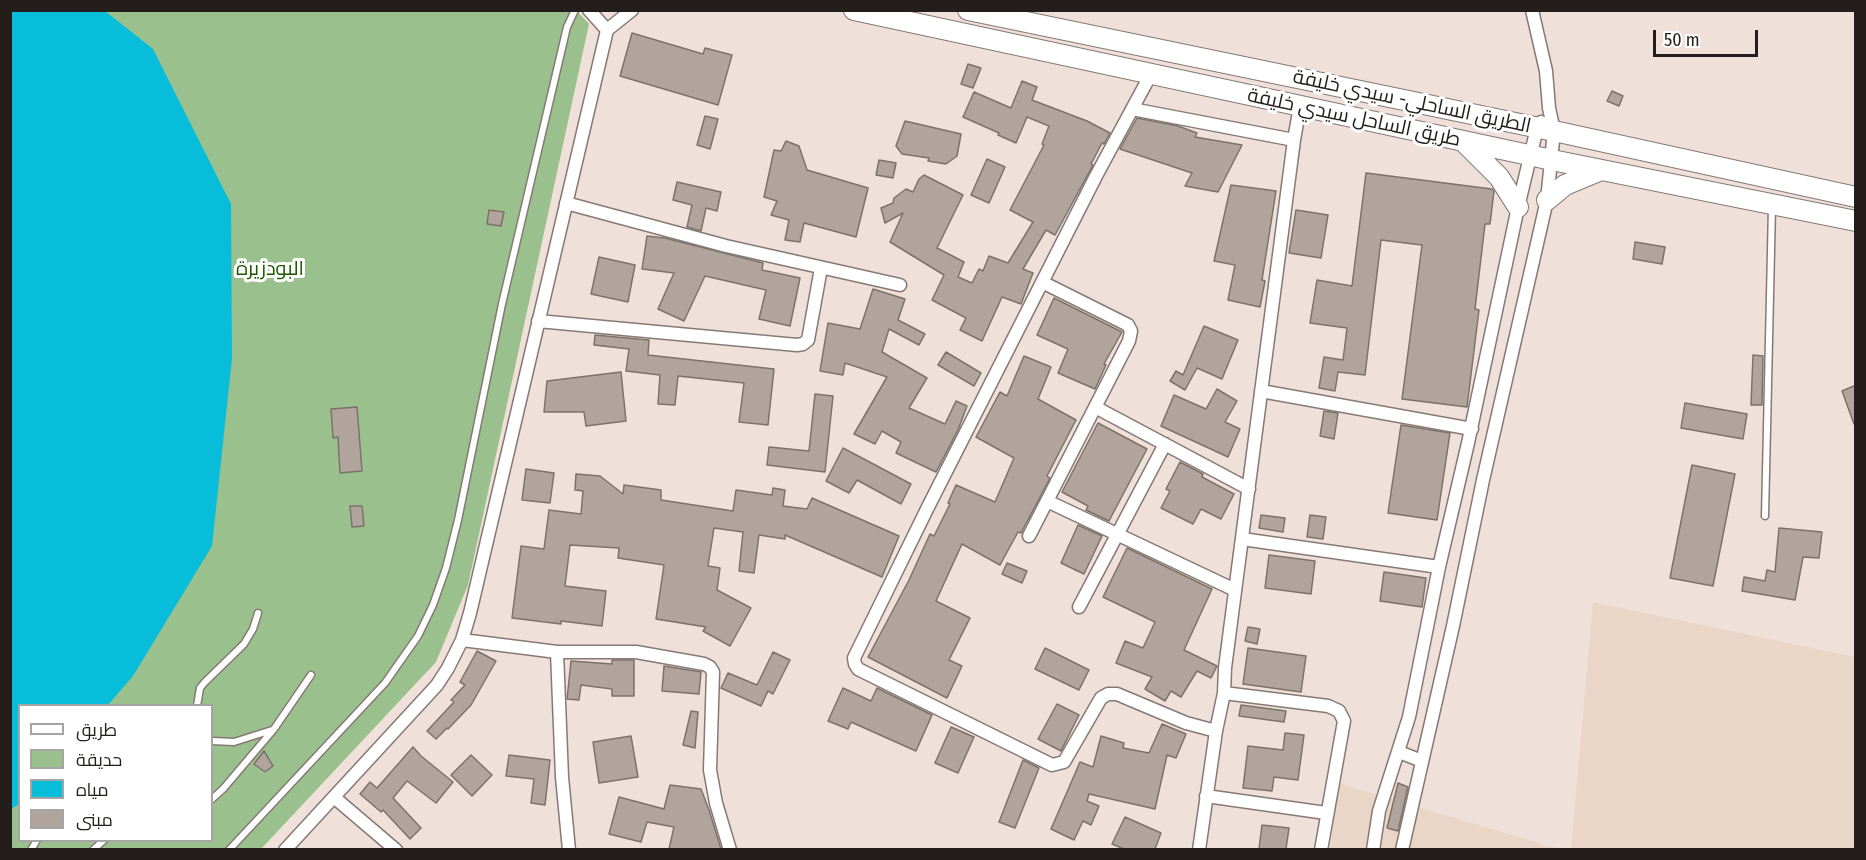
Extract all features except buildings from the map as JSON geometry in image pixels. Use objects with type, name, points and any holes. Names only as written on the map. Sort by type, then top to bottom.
[{"type":"highway","name":"طريق الساحل سيدي خليفة","points":[[854,10],[1530,156],[1856,221]]},
{"type":"highway","name":"الطريق الساحلي- سيدي خليفة","points":[[968,10],[1856,196]]},
{"type":"highway","points":[[1461,140],[1499,177],[1518,207]]},
{"type":"highway","points":[[1547,200],[1565,185],[1601,170]]},
{"type":"street","points":[[589,10],[608,30]]},
{"type":"street","points":[[285,849],[335,798],[437,685],[462,640],[608,30],[632,10]]},
{"type":"street","points":[[1373,849],[1379,811],[1409,717],[1439,567],[1472,429],[1530,156],[1545,130],[1549,108],[1546,71],[1532,10]]},
{"type":"street","points":[[1151,74],[1042,282],[854,658],[858,669],[1052,765],[1064,762],[1101,698],[1108,694],[1116,694],[1186,723],[1216,731]]},
{"type":"street","points":[[1198,849],[1224,693],[1235,590],[1300,106]]},
{"type":"street","points":[[1132,109],[1294,140]]},
{"type":"street","points":[[1402,849],[1454,627],[1483,480],[1547,200],[1552,160],[1545,130]]},
{"type":"street","points":[[566,203],[726,246],[900,285]]},
{"type":"street","points":[[538,321],[803,344],[808,340],[821,268]]},
{"type":"street","points":[[1029,536],[1129,341],[1131,332],[1128,325],[1042,282]]},
{"type":"street","points":[[1261,391],[1472,429]]},
{"type":"street","points":[[1095,407],[1249,489]]},
{"type":"street","points":[[1079,608],[1165,444]]},
{"type":"street","points":[[1047,501],[1235,590]]},
{"type":"street","points":[[1242,539],[1439,567]]},
{"type":"street","points":[[462,640],[557,652],[636,652],[710,667],[713,672],[710,770],[716,803],[730,849]]},
{"type":"street","points":[[557,652],[562,777],[569,849]]},
{"type":"street","points":[[1224,693],[1328,706],[1339,711],[1344,721],[1321,849]]},
{"type":"street","points":[[1399,752],[1422,761]]},
{"type":"street","points":[[1206,796],[1326,813]]},
{"type":"street","points":[[335,798],[396,849]]},
{"type":"lane","points":[[229,849],[337,737],[385,683],[418,636],[433,605],[446,568],[458,520],[502,304],[567,27],[575,10]]},
{"type":"lane","points":[[1765,516],[1772,203]]},
{"type":"lane","points":[[197,704],[200,688],[244,644],[253,629],[258,613]]},
{"type":"lane","points":[[213,798],[274,729],[311,675]]},
{"type":"lane","points":[[213,741],[234,742],[274,729]]},
{"type":"shaded area","points":[[1593,602],[1855,657],[1855,849],[1571,849]]},
{"type":"shaded area","points":[[1338,783],[1559,849],[1330,850]]},
{"type":"green space","name":"البودزيرة","points":[[576,10],[589,24],[468,585],[436,662],[261,849],[11,849],[10,11]]},
{"type":"water","points":[[11,10],[105,11],[153,49],[231,204],[232,358],[212,546],[133,676],[109,704],[18,704],[18,805],[11,809]]}]
